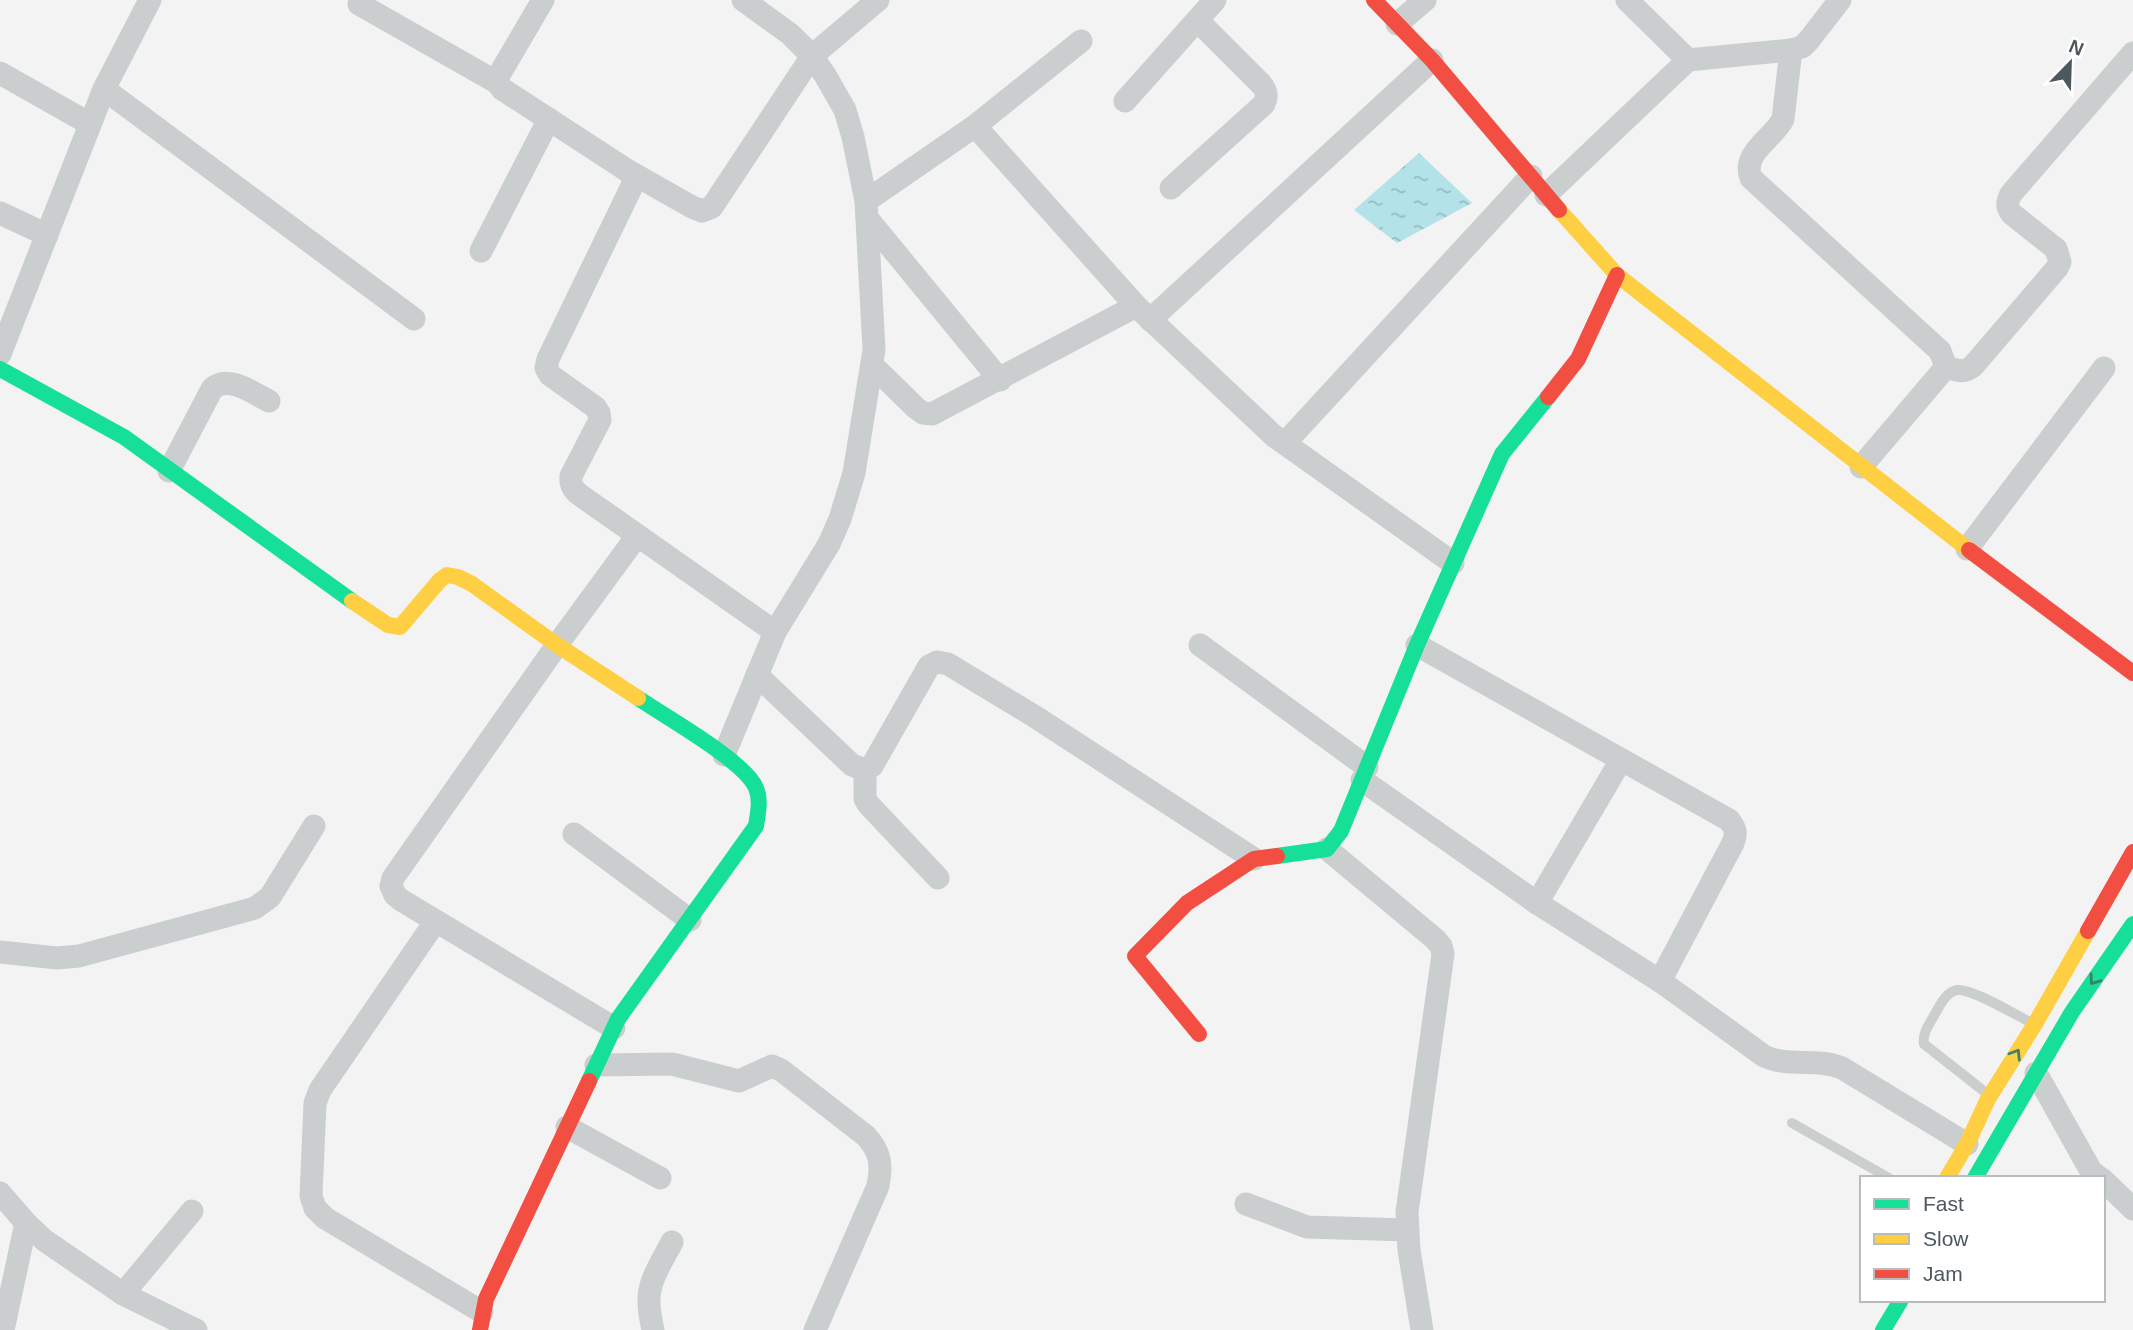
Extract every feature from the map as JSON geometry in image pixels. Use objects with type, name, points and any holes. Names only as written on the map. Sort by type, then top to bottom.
[{"type":"main road","points":[[1374,0],[1432,60],[1617,275],[1967,549],[2133,673]]},
{"type":"main road","points":[[1199,1034],[1135,956],[1187,903],[1254,859],[1326,849],[1341,831],[1417,645],[1502,454],[1578,359],[1617,275]]},
{"type":"main road","points":[[0,369],[107,427],[388,625],[400,627],[410,618],[436,582],[447,575],[472,584],[557,645],[724,755],[747,772],[756,786],[760,808],[756,826],[623,1011],[567,1127],[481,1321]]},
{"type":"main road","points":[[1948,1176],[1990,1096],[2035,1024],[2133,852]]},
{"type":"main road","points":[[1976,1176],[2072,1012],[2133,924]]},
{"type":"main road","points":[[1883,1330],[1900,1302]]},
{"type":"street","points":[[0,354],[104,89],[150,0]]},
{"type":"street","points":[[498,83],[499,75],[543,0]]},
{"type":"street","points":[[724,755],[775,632],[829,544],[840,519],[854,473],[874,350],[866,210],[853,137],[845,110],[812,56],[790,34],[743,0]]},
{"type":"street","points":[[359,4],[498,83],[502,89],[625,169],[692,208],[702,211],[712,207],[812,56],[878,0]]},
{"type":"street","points":[[1125,101],[1215,0]]},
{"type":"street","points":[[1398,24],[1424,0]]},
{"type":"street","points":[[1627,0],[1688,60]]},
{"type":"street","points":[[1546,195],[1688,60],[1802,47],[1840,0]]},
{"type":"street","points":[[1171,188],[1264,104],[1267,98],[1266,90],[1261,84],[1198,21]]},
{"type":"street","points":[[866,210],[1081,41]]},
{"type":"street","points":[[1791,50],[1783,119],[1780,126],[1752,155],[1749,172],[1751,178],[1940,351],[1946,367]]},
{"type":"street","points":[[1946,367],[1967,371],[1973,366],[2057,268],[2060,262],[2056,249],[2012,214],[2007,201],[2133,53]]},
{"type":"street","points":[[872,365],[916,408],[923,413],[932,414],[1143,313],[1432,60]]},
{"type":"street","points":[[0,73],[90,124]]},
{"type":"street","points":[[104,89],[414,319]]},
{"type":"street","points":[[481,251],[549,119]]},
{"type":"street","points":[[975,126],[1143,313],[1274,436],[1453,563]]},
{"type":"street","points":[[625,169],[632,176],[631,192],[548,359],[546,368],[550,375],[595,407],[599,413],[600,420],[571,476],[570,483],[575,491],[775,632]]},
{"type":"street","points":[[1285,443],[1531,176]]},
{"type":"street","points":[[866,210],[1000,380]]},
{"type":"street","points":[[0,213],[47,235]]},
{"type":"street","points":[[1861,467],[1946,367]]},
{"type":"street","points":[[1967,549],[2104,368]]},
{"type":"street","points":[[169,471],[217,384],[235,384],[269,401]]},
{"type":"street","points":[[614,1028],[435,922],[395,894],[391,886],[393,878],[637,536]]},
{"type":"street","points":[[1200,645],[1364,774],[1537,903],[1660,981],[1764,1056],[1782,1062],[1820,1062],[1842,1068],[1967,1144]]},
{"type":"street","points":[[1417,645],[1729,820],[1737,834],[1660,981]]},
{"type":"street","points":[[865,770],[872,766],[929,666],[937,662],[948,664],[1034,716],[1254,859]]},
{"type":"street","points":[[757,675],[852,765],[865,770]]},
{"type":"street","points":[[1537,903],[1621,760]]},
{"type":"street","points":[[865,770],[865,799],[869,805],[938,878]]},
{"type":"street","points":[[0,952],[57,958],[79,956],[254,908],[270,897],[314,826]]},
{"type":"street","points":[[574,834],[690,920]]},
{"type":"street","points":[[1326,849],[1441,946],[1443,954],[1408,1212],[1407,1230],[1422,1330]]},
{"type":"street","points":[[435,922],[320,1090],[315,1103],[311,1196],[315,1208],[325,1218],[481,1321]]},
{"type":"street","points":[[596,1065],[673,1064],[739,1082],[772,1066],[845,1119],[875,1145],[881,1170],[878,1186],[815,1330]]},
{"type":"street","points":[[2036,1073],[2091,1171],[2098,1176]]},
{"type":"street","points":[[567,1127],[660,1178]]},
{"type":"street","points":[[2105,1182],[2133,1209]]},
{"type":"street","points":[[0,1193],[44,1240],[123,1294],[196,1330]]},
{"type":"street","points":[[1246,1204],[1307,1227],[1407,1230]]},
{"type":"street","points":[[123,1294],[192,1211]]},
{"type":"street","points":[[3,1330],[26,1223]]},
{"type":"street","points":[[653,1330],[649,1294],[672,1242]]},
{"type":"lane","points":[[1990,1096],[1924,1044],[1925,1032],[1943,1000],[1959,990],[1970,992],[2035,1024]]},
{"type":"lane","points":[[1793,1123],[1886,1176]]},
{"type":"water","points":[[1419,153],[1472,203],[1397,243],[1354,210]]},
{"type":"traffic: fast","points":[[0,369],[124,437],[352,601]]},
{"type":"traffic: fast","points":[[1277,856],[1327,849],[1341,831],[1417,645],[1502,454],[1548,397]]},
{"type":"traffic: fast","points":[[589,1081],[618,1019],[756,826],[758,811],[756,788],[737,765],[638,698]]},
{"type":"traffic: fast","points":[[1976,1176],[2072,1012],[2133,924]]},
{"type":"traffic: fast","points":[[1883,1330],[1900,1302]]},
{"type":"traffic: slow","points":[[1559,210],[1617,275],[1969,550]]},
{"type":"traffic: slow","points":[[352,601],[388,625],[400,627],[440,580],[447,575],[458,577],[638,698]]},
{"type":"traffic: slow","points":[[1948,1176],[1988,1099],[2088,931]]},
{"type":"traffic: jam","points":[[1374,0],[1432,60],[1559,210]]},
{"type":"traffic: jam","points":[[1548,397],[1578,359],[1617,275]]},
{"type":"traffic: jam","points":[[1969,550],[2133,673]]},
{"type":"traffic: jam","points":[[2088,931],[2133,852]]},
{"type":"traffic: jam","points":[[1199,1034],[1135,956],[1187,903],[1254,859],[1277,856]]},
{"type":"traffic: jam","points":[[480,1330],[486,1299],[589,1081]]}]
